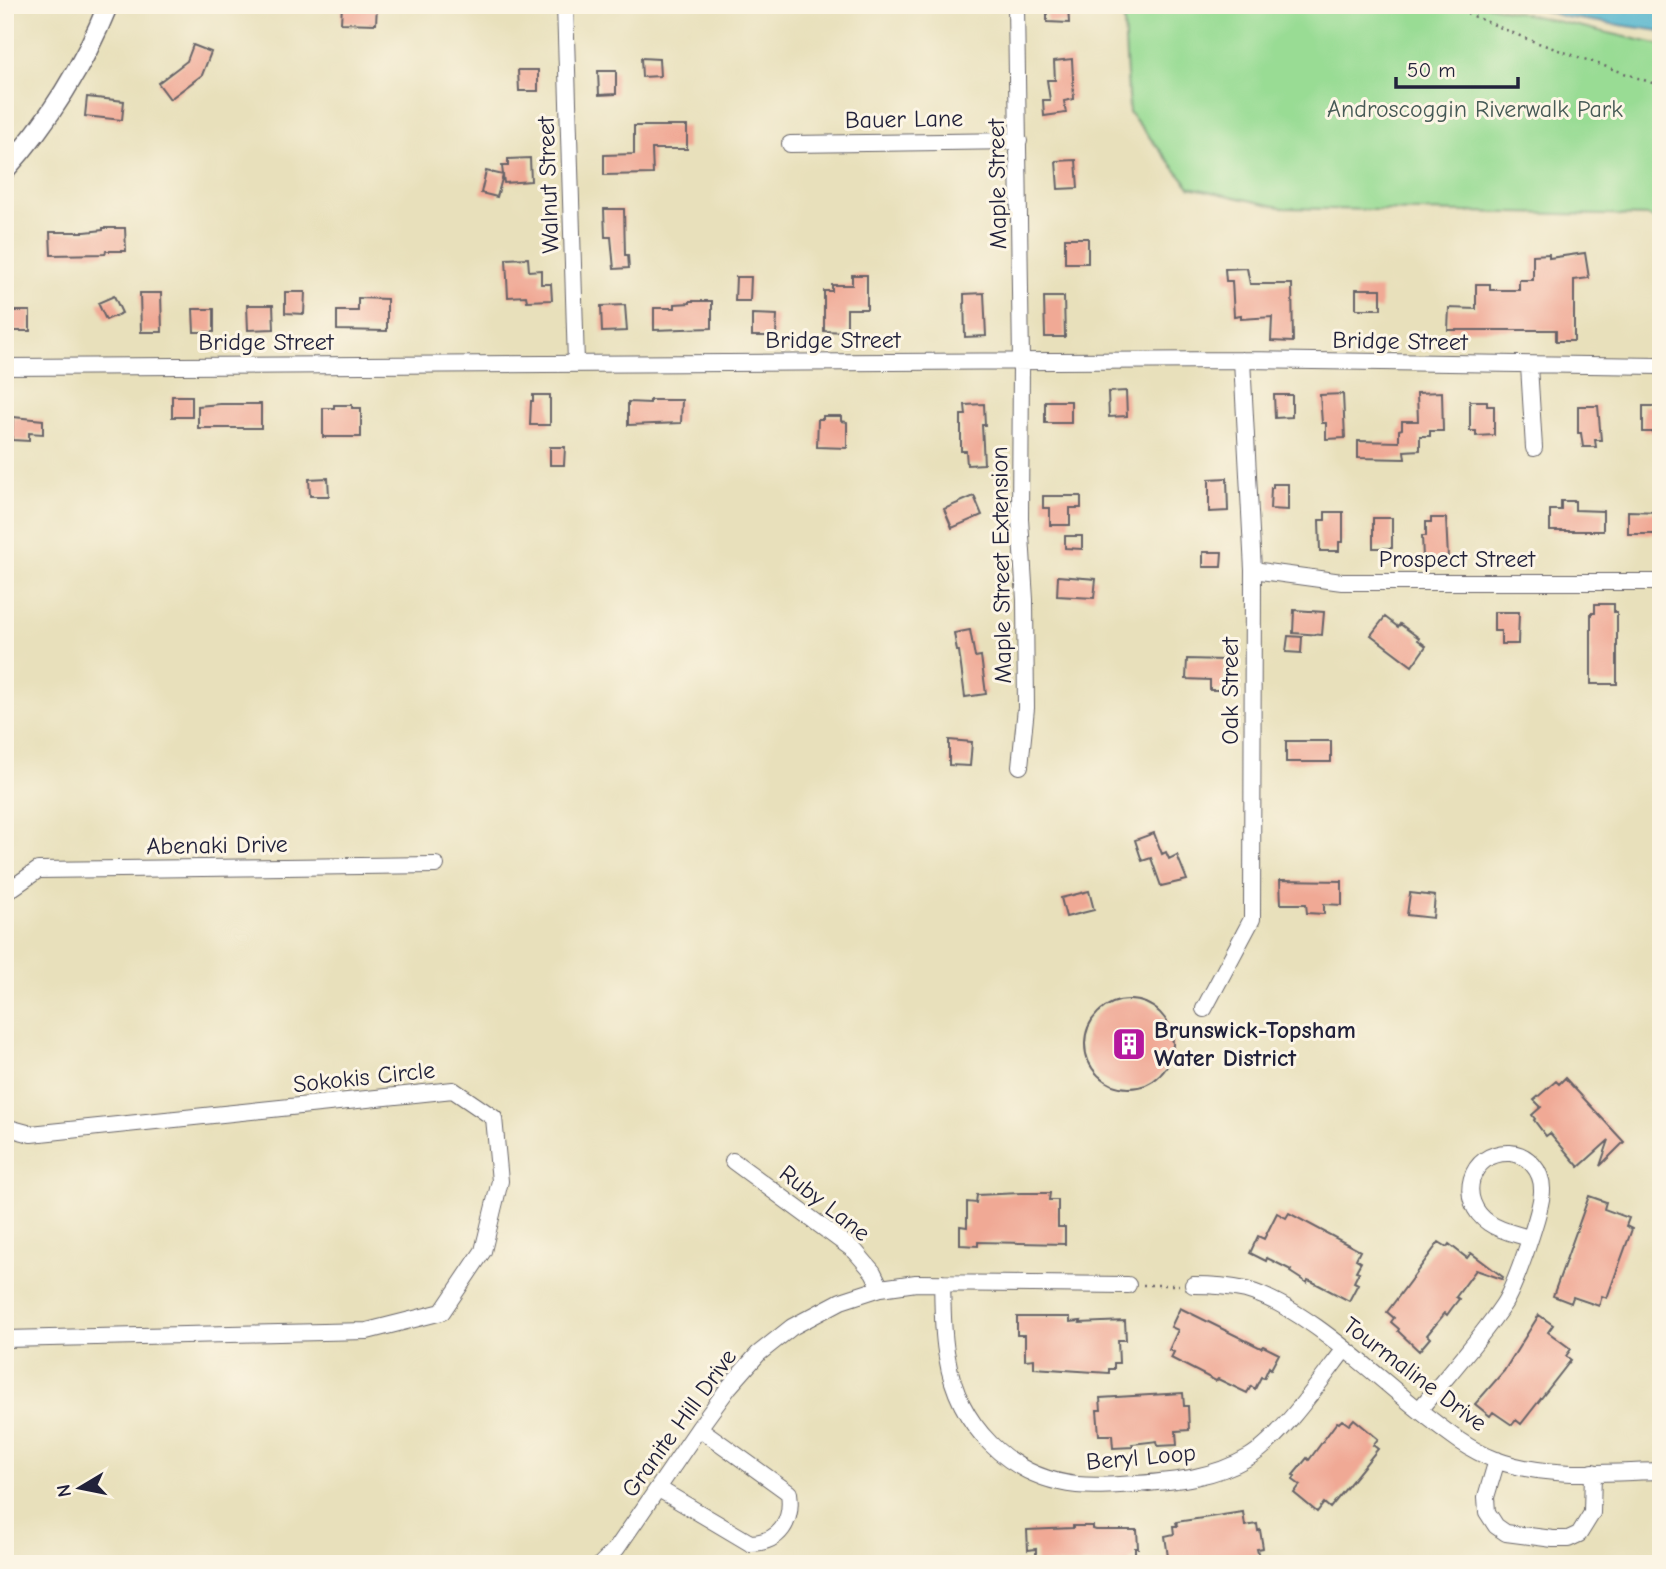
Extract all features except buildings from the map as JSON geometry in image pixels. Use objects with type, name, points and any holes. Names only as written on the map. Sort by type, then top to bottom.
[{"type":"street","points":[[5,170],[46,121],[71,83],[92,45],[108,5]]},
{"type":"street","name":"Walnut Street","points":[[565,5],[576,363]]},
{"type":"street","name":"Maple Street","points":[[1016,5],[1021,362]]},
{"type":"street","name":"Bauer Lane","points":[[790,144],[1019,141]]},
{"type":"street","name":"Bridge Street","points":[[5,367],[1242,360],[1661,366]]},
{"type":"street","name":"Oak Street","points":[[1204,1009],[1252,919],[1253,570],[1242,360]]},
{"type":"street","name":"Maple Street Extension","points":[[1020,766],[1026,708],[1025,600],[1020,519],[1021,362]]},
{"type":"street","points":[[1529,366],[1535,449]]},
{"type":"street","name":"Prospect Street","points":[[1253,570],[1342,582],[1661,582]]},
{"type":"street","name":"Abenaki Drive","points":[[5,893],[38,870],[436,866]]},
{"type":"street","name":"Sokokis Circle","points":[[5,1127],[31,1134],[453,1090],[494,1118],[500,1181],[483,1251],[442,1312],[367,1331],[5,1339]]},
{"type":"street","points":[[1419,1410],[1504,1303],[1517,1277],[1540,1203],[1540,1176],[1526,1158],[1513,1153],[1486,1157],[1471,1178],[1469,1190],[1472,1203],[1488,1223],[1529,1238]]},
{"type":"street","name":"Ruby Lane","points":[[733,1161],[855,1251],[873,1272],[881,1288]]},
{"type":"street","points":[[881,1288],[942,1283],[1128,1285]]},
{"type":"street","name":"Beryl Loop","points":[[942,1283],[946,1356],[960,1402],[971,1422],[993,1447],[1019,1466],[1035,1475],[1077,1485],[1174,1481],[1222,1471],[1251,1456],[1269,1441],[1345,1350]]},
{"type":"street","name":"Tourmaline Drive","points":[[1193,1285],[1216,1285],[1247,1290],[1294,1311],[1447,1432],[1497,1460],[1540,1470],[1661,1471]]},
{"type":"street","name":"Granite Hill Drive","points":[[601,1564],[617,1548],[729,1387],[758,1354],[792,1327],[841,1301],[881,1288]]},
{"type":"street","points":[[659,1489],[750,1543],[763,1543],[775,1537],[787,1523],[791,1506],[789,1493],[699,1428]]},
{"type":"street","points":[[1497,1460],[1486,1497],[1487,1512],[1496,1526],[1506,1533],[1568,1539],[1579,1534],[1592,1513],[1593,1472]]},
{"type":"path","points":[[1448,5],[1527,39],[1661,86]]},
{"type":"path","points":[[1128,1285],[1193,1285]]},
{"type":"green space","name":"Androscoggin Riverwalk Park","points":[[1123,5],[1486,5],[1661,45],[1661,223],[1648,216],[1284,208],[1190,187],[1129,112]]},
{"type":"water","points":[[1524,5],[1661,5],[1661,31],[1565,17]]},
{"type":"place","name":"Brunswick-Topsham Water District","points":[[1129,1044]]}]
